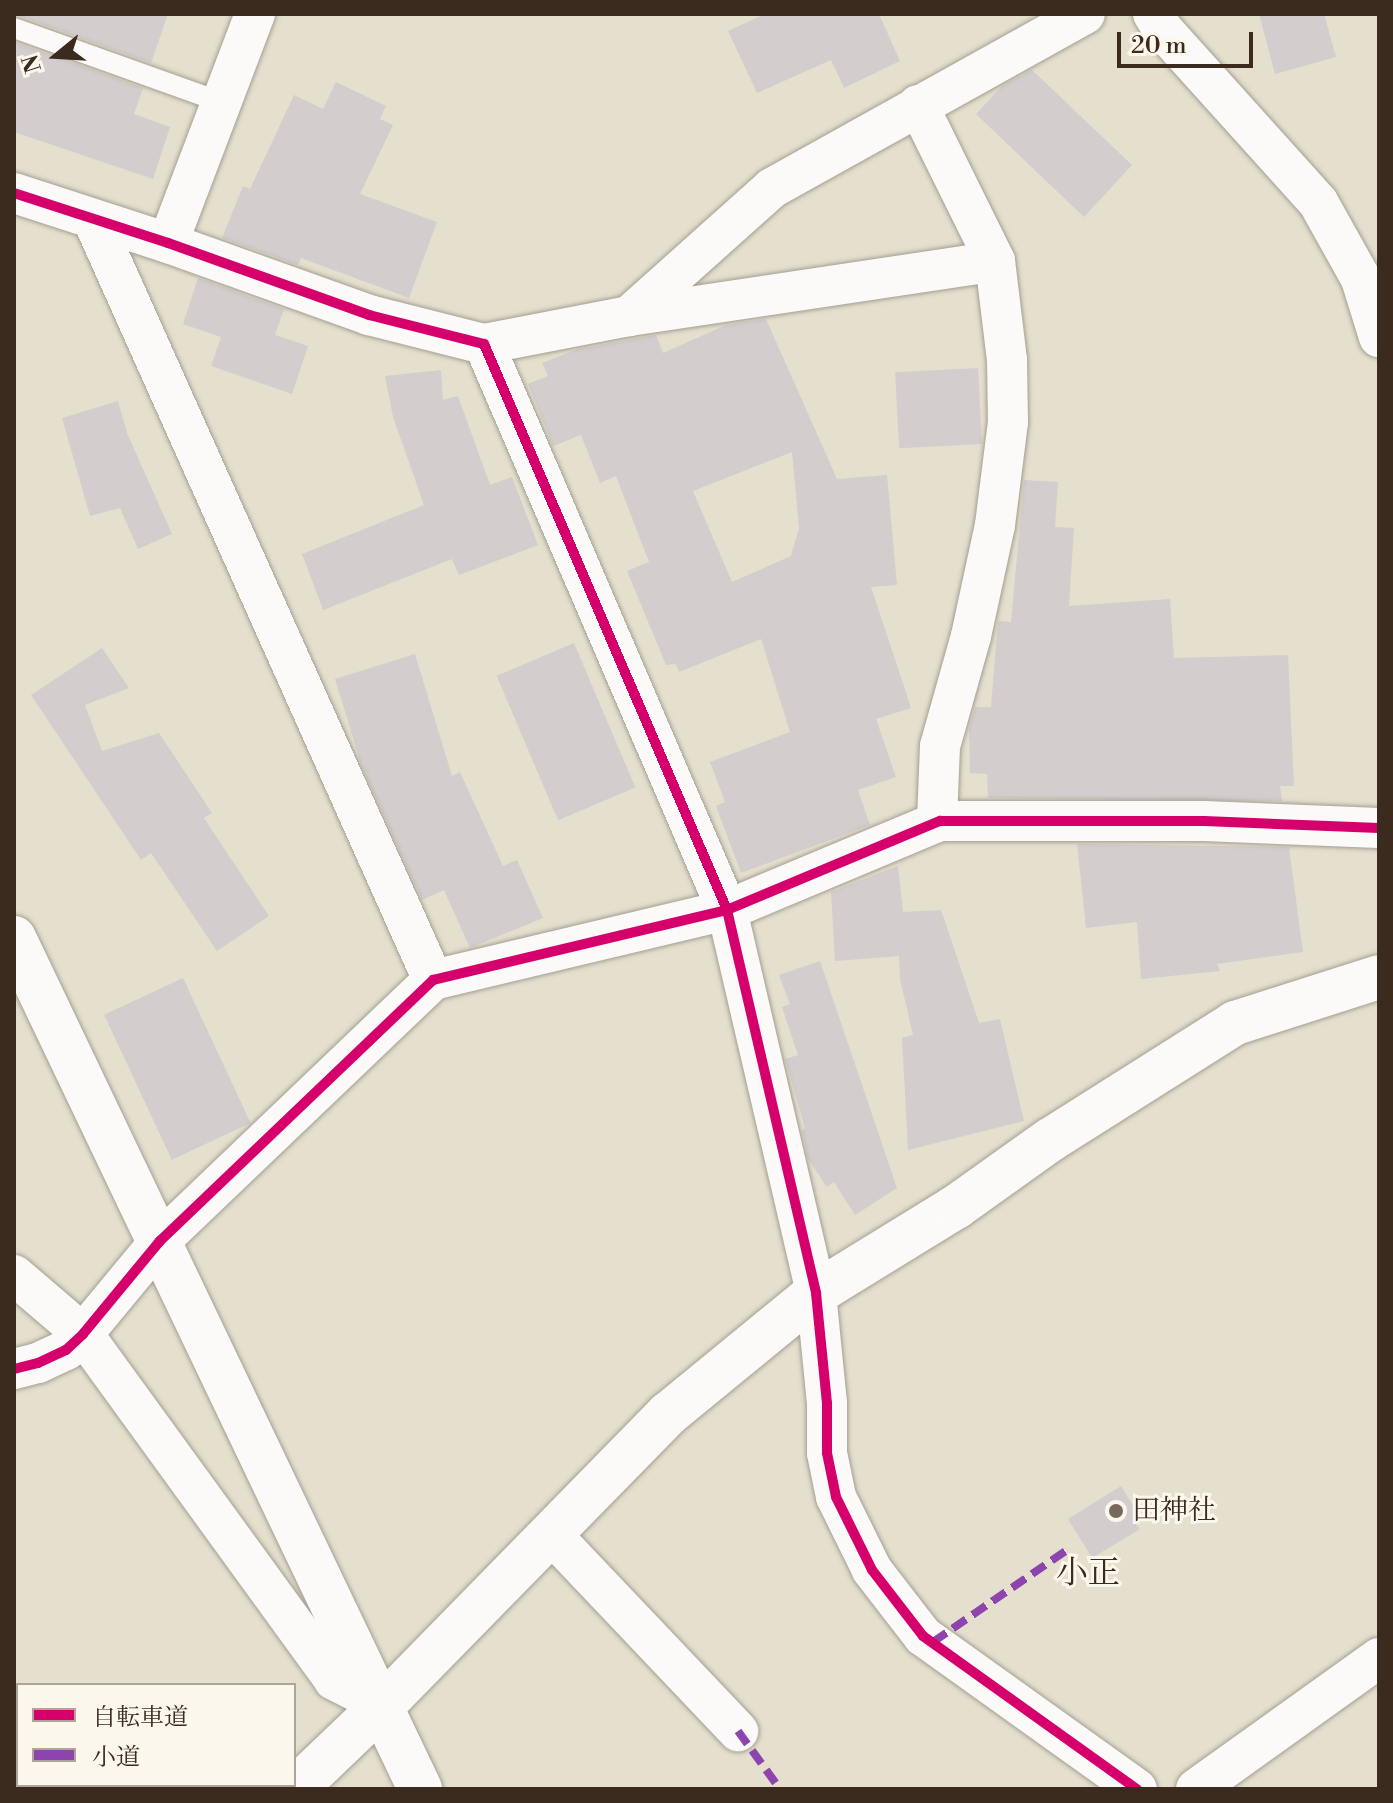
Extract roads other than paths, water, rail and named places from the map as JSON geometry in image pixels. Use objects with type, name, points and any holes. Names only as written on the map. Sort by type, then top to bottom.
[{"type":"street","points":[[168,243],[255,14]]},
{"type":"street","points":[[629,316],[772,188],[1085,14]]},
{"type":"street","points":[[1153,14],[1163,30],[1318,202],[1361,279],[1379,337]]},
{"type":"street","points":[[918,105],[995,261],[1007,360],[1008,422],[995,525],[971,636],[940,746],[937,822]]},
{"type":"street","points":[[14,193],[168,243],[369,315],[484,344],[629,316],[995,261]]},
{"type":"street","points":[[93,220],[433,980]]},
{"type":"street","points":[[484,344],[727,910],[816,1293],[827,1403],[827,1453],[836,1497],[872,1570],[923,1636],[1137,1789]]},
{"type":"street","points":[[14,1369],[66,1350],[83,1334],[160,1241],[433,980],[727,910],[937,822],[1204,821],[1379,828]]},
{"type":"street","points":[[14,938],[383,1705],[420,1789]]},
{"type":"street","points":[[295,1789],[383,1705],[668,1414],[816,1293],[956,1207],[1050,1140],[1235,1023],[1379,977]]},
{"type":"street","points":[[14,1275],[83,1334],[334,1680],[383,1705]]},
{"type":"street","points":[[551,1534],[738,1731]]},
{"type":"street","points":[[1196,1789],[1379,1658]]},
{"type":"lane","points":[[14,28],[221,102]]},
{"type":"place","name":"田神社","points":[[1116,1511]]},
{"type":"district","name":"小正","points":[[1088,1573]]}]
